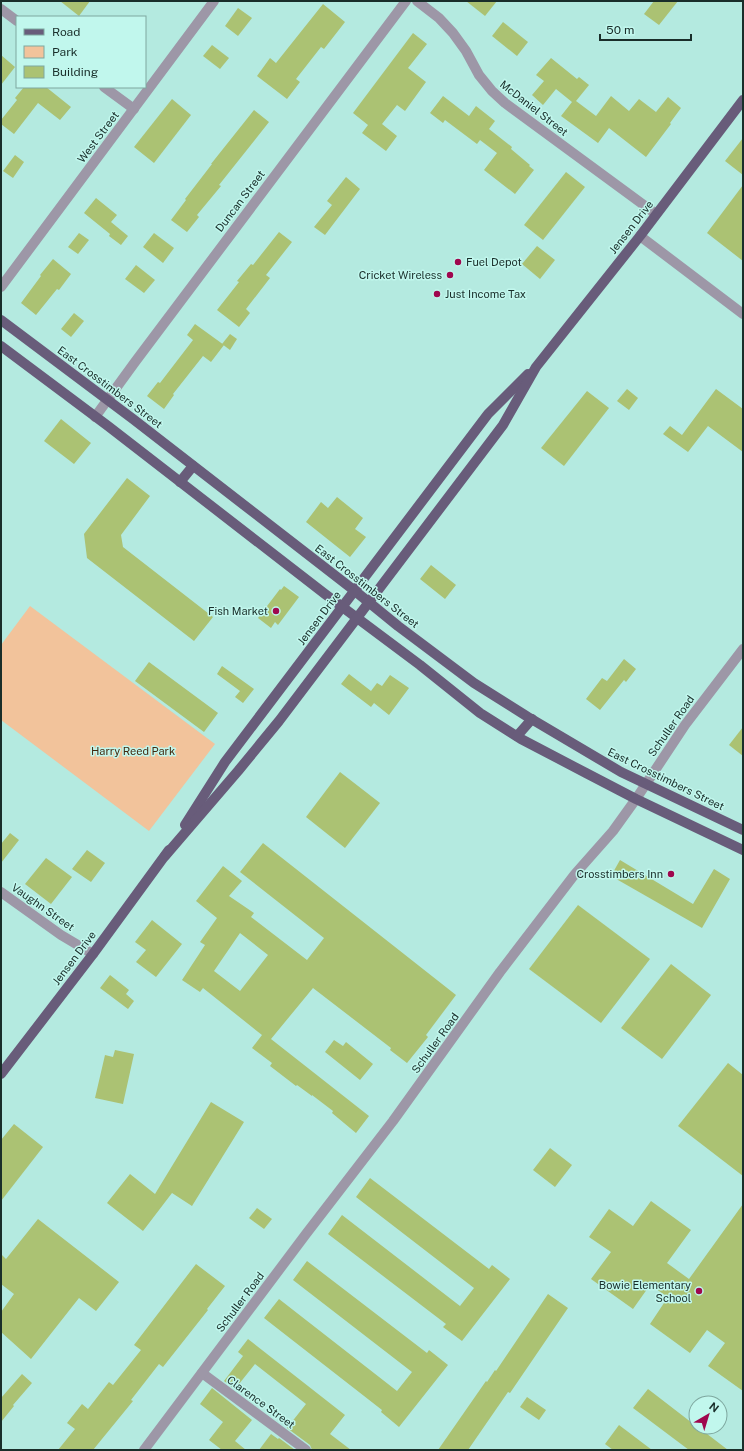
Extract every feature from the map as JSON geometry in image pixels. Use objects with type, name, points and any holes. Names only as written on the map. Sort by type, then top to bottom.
[{"type":"main road","name":"Jensen Drive","points":[[1,1074],[93,954],[165,856],[225,762],[488,414],[536,367],[640,236],[743,100]]},
{"type":"main road","name":"East Crosstimbers Street","points":[[1,320],[474,683],[621,772],[743,830]]},
{"type":"main road","points":[[1,346],[420,665],[480,713],[517,736],[636,799],[743,850]]},
{"type":"main road","name":"Jensen Drive","points":[[165,856],[279,721],[485,450],[503,425],[536,367]]},
{"type":"main road","points":[[470,438],[485,450]]},
{"type":"main road","points":[[180,482],[193,466]]},
{"type":"main road","points":[[517,736],[532,719]]},
{"type":"street","name":"West Street","points":[[1,287],[214,1]]},
{"type":"street","name":"Duncan Street","points":[[95,417],[406,1]]},
{"type":"street","name":"McDaniel Street","points":[[417,1],[439,18],[453,33],[466,51],[479,75],[492,91],[505,103],[656,214]]},
{"type":"street","points":[[1,9],[16,20]]},
{"type":"street","points":[[105,88],[134,109]]},
{"type":"street","points":[[640,236],[743,314]]},
{"type":"street","name":"Schuller Road","points":[[144,1450],[393,1121],[500,972],[575,874],[613,831],[685,725],[743,649]]},
{"type":"street","name":"Vaughn Street","points":[[1,892],[61,935],[93,954]]},
{"type":"street","name":"Clarence Street","points":[[202,1373],[306,1450]]},
{"type":"green space","name":"Harry Reed Park","points":[[30,606],[215,744],[149,831],[1,720],[1,645]]},
{"type":"building","points":[[60,1],[90,1],[79,16]]},
{"type":"building","points":[[466,1],[497,1],[485,16]]},
{"type":"building","points":[[654,1],[678,1],[659,25],[644,14]]},
{"type":"building","points":[[323,4],[345,22],[324,49],[321,47],[296,79],[300,82],[287,99],[257,76],[270,58],[276,63]]},
{"type":"building","points":[[238,8],[252,18],[238,36],[225,26]]},
{"type":"building","points":[[503,22],[528,42],[517,56],[492,36]]},
{"type":"building","points":[[413,33],[427,44],[408,68],[426,82],[405,111],[397,105],[382,124],[397,136],[386,151],[362,133],[368,125],[353,113]]},
{"type":"building","points":[[212,45],[229,58],[220,69],[203,56]]},
{"type":"building","points":[[1,55],[15,67],[1,85]]},
{"type":"building","points":[[551,58],[577,79],[579,77],[589,85],[576,101],[596,116],[611,96],[629,111],[639,99],[656,112],[668,97],[681,108],[646,157],[609,128],[598,143],[561,116],[572,102],[556,89],[543,105],[532,95],[544,81],[536,75]]},
{"type":"building","points":[[23,88],[47,88],[71,107],[60,120],[38,103],[14,134],[1,124],[1,120],[17,100],[15,98]]},
{"type":"building","points":[[443,96],[469,116],[476,106],[495,121],[489,129],[512,147],[511,149],[534,170],[515,194],[484,170],[497,153],[480,140],[477,144],[445,120],[443,123],[430,113]]},
{"type":"building","points":[[172,99],[191,115],[154,163],[134,147]]},
{"type":"building","points":[[254,110],[269,122],[219,185],[221,186],[197,215],[199,217],[187,232],[171,220],[211,164]]},
{"type":"building","points":[[743,138],[743,175],[725,161]]},
{"type":"building","points":[[15,155],[24,162],[13,178],[3,171]]},
{"type":"building","points":[[566,172],[585,187],[543,240],[524,225]]},
{"type":"building","points":[[346,177],[360,189],[325,235],[314,227],[332,205],[327,201]]},
{"type":"building","points":[[743,185],[743,261],[707,233]]},
{"type":"building","points":[[96,198],[117,215],[111,222],[128,236],[121,245],[84,213]]},
{"type":"building","points":[[279,232],[292,242],[266,275],[270,278],[246,309],[250,313],[239,327],[217,310],[239,282],[237,281],[251,264],[253,265]]},
{"type":"building","points":[[79,233],[89,240],[78,254],[68,247]]},
{"type":"building","points":[[154,233],[174,248],[163,263],[143,247]]},
{"type":"building","points":[[537,246],[555,260],[540,279],[522,264]]},
{"type":"building","points":[[53,259],[71,274],[59,290],[57,289],[36,315],[21,303]]},
{"type":"building","points":[[136,265],[155,280],[144,293],[125,279]]},
{"type":"building","points":[[74,313],[84,321],[71,337],[61,329]]},
{"type":"building","points":[[195,324],[224,345],[211,362],[203,356],[173,394],[174,395],[164,409],[147,396],[158,382],[160,383],[193,340],[187,335]]},
{"type":"building","points":[[230,334],[237,339],[230,350],[222,344]]},
{"type":"building","points":[[627,389],[638,398],[629,410],[617,401]]},
{"type":"building","points":[[716,389],[743,409],[743,452],[708,426],[688,452],[663,434],[670,426],[682,435]]},
{"type":"building","points":[[587,391],[609,408],[564,466],[541,448]]},
{"type":"building","points":[[61,419],[91,443],[74,464],[44,441]]},
{"type":"building","points":[[127,478],[150,496],[121,535],[123,547],[213,617],[194,641],[87,558],[84,534]]},
{"type":"building","points":[[337,497],[363,518],[355,529],[366,537],[350,557],[306,522],[321,502],[328,508]]},
{"type":"building","points":[[431,565],[456,585],[445,599],[420,579]]},
{"type":"building","name":"Fish Market","points":[[284,586],[299,597],[278,625],[275,622],[271,628],[258,618],[280,589],[281,590]]},
{"type":"building","points":[[624,659],[636,669],[626,682],[624,680],[600,710],[586,699],[602,678],[607,681]]},
{"type":"building","points":[[149,662],[218,713],[204,732],[135,681]]},
{"type":"building","points":[[222,666],[254,689],[243,703],[235,697],[240,691],[217,674]]},
{"type":"building","points":[[349,674],[371,691],[377,683],[382,686],[390,675],[409,688],[389,715],[374,703],[371,707],[341,684]]},
{"type":"building","points":[[743,727],[743,756],[729,745]]},
{"type":"building","points":[[340,772],[380,803],[345,848],[306,817]]},
{"type":"building","points":[[10,833],[19,840],[1,863],[1,844]]},
{"type":"building","points":[[263,843],[456,995],[426,1035],[428,1037],[407,1063],[390,1050],[391,1048],[313,988],[271,1039],[369,1116],[356,1133],[332,1113],[333,1111],[270,1066],[272,1063],[252,1048],[262,1035],[203,988],[200,992],[182,980],[205,945],[200,942],[217,918],[196,901],[223,866],[242,881],[229,896],[254,913],[251,917],[307,960],[324,938],[240,872]],"holes":[[[240,933],[268,955],[240,991],[214,971]]]},
{"type":"building","points":[[87,850],[105,863],[91,882],[72,869]]},
{"type":"building","points":[[46,858],[72,877],[51,904],[25,884]]},
{"type":"building","points":[[620,860],[693,904],[714,869],[730,879],[702,928],[611,876]]},
{"type":"building","points":[[578,905],[650,959],[601,1023],[529,969]]},
{"type":"building","points":[[152,920],[182,944],[156,977],[136,962],[146,950],[135,942]]},
{"type":"building","points":[[671,964],[711,995],[662,1059],[621,1028]]},
{"type":"building","points":[[110,975],[129,990],[126,994],[134,1001],[128,1009],[100,988]]},
{"type":"building","points":[[334,1040],[343,1046],[346,1042],[373,1064],[360,1080],[325,1052]]},
{"type":"building","points":[[115,1050],[134,1054],[123,1104],[95,1098],[105,1055],[113,1057]]},
{"type":"building","points":[[728,1063],[743,1075],[743,1176],[678,1126]]},
{"type":"building","points":[[211,1102],[244,1122],[192,1206],[172,1193],[143,1231],[107,1203],[130,1174],[155,1194]]},
{"type":"building","points":[[14,1124],[43,1147],[1,1201],[1,1140]]},
{"type":"building","points":[[550,1148],[572,1165],[555,1187],[533,1170]]},
{"type":"building","points":[[370,1178],[489,1269],[492,1265],[510,1279],[462,1341],[443,1327],[446,1324],[328,1234],[342,1215],[460,1306],[474,1288],[356,1197]]},
{"type":"building","name":"Bowie Elementary School","points":[[651,1201],[691,1230],[667,1263],[689,1279],[743,1204],[743,1391],[708,1366],[725,1343],[707,1330],[690,1353],[650,1324],[668,1297],[650,1285],[633,1309],[591,1279],[611,1252],[589,1237],[609,1209],[633,1226]]},
{"type":"building","points":[[257,1208],[272,1219],[264,1229],[249,1218]]},
{"type":"building","points":[[38,1219],[119,1282],[96,1311],[79,1298],[31,1359],[1,1332],[1,1312],[14,1294],[1,1284],[1,1254],[6,1259]]},
{"type":"building","points":[[307,1261],[427,1353],[429,1350],[448,1365],[399,1427],[381,1412],[382,1410],[264,1318],[279,1299],[397,1391],[412,1372],[293,1280]]},
{"type":"building","points":[[196,1264],[225,1286],[207,1309],[208,1310],[163,1367],[159,1364],[131,1400],[133,1401],[93,1450],[58,1450],[75,1429],[67,1423],[82,1404],[88,1409],[109,1382],[113,1385],[141,1350],[134,1345]]},
{"type":"building","points":[[548,1294],[568,1308],[510,1393],[508,1392],[468,1450],[438,1450],[486,1381],[487,1382],[495,1370],[496,1371]]},
{"type":"building","points":[[248,1339],[345,1415],[330,1434],[351,1450],[312,1450],[310,1445],[287,1428],[306,1404],[255,1364],[235,1389],[224,1381],[243,1356],[238,1352]]},
{"type":"building","points":[[22,1374],[32,1383],[1,1422],[1,1398]]},
{"type":"building","points":[[212,1388],[252,1420],[235,1441],[246,1450],[222,1450],[209,1440],[223,1422],[200,1404]]},
{"type":"building","points":[[648,1389],[688,1420],[688,1435],[708,1435],[728,1450],[689,1450],[633,1408]]},
{"type":"building","points":[[527,1397],[546,1410],[539,1420],[520,1407]]},
{"type":"building","points":[[619,1425],[652,1450],[613,1450],[605,1444]]},
{"type":"building","points":[[271,1434],[278,1439],[279,1438],[295,1450],[259,1450]]},
{"type":"place","name":"Fuel Depot","points":[[458,262]]},
{"type":"place","name":"Cricket Wireless","points":[[450,275]]},
{"type":"place","name":"Just Income Tax","points":[[437,294]]},
{"type":"place","name":"Fish Market","points":[[276,611]]},
{"type":"place","name":"Crosstimbers Inn","points":[[671,874]]},
{"type":"place","name":"Bowie Elementary School","points":[[699,1291]]}]
